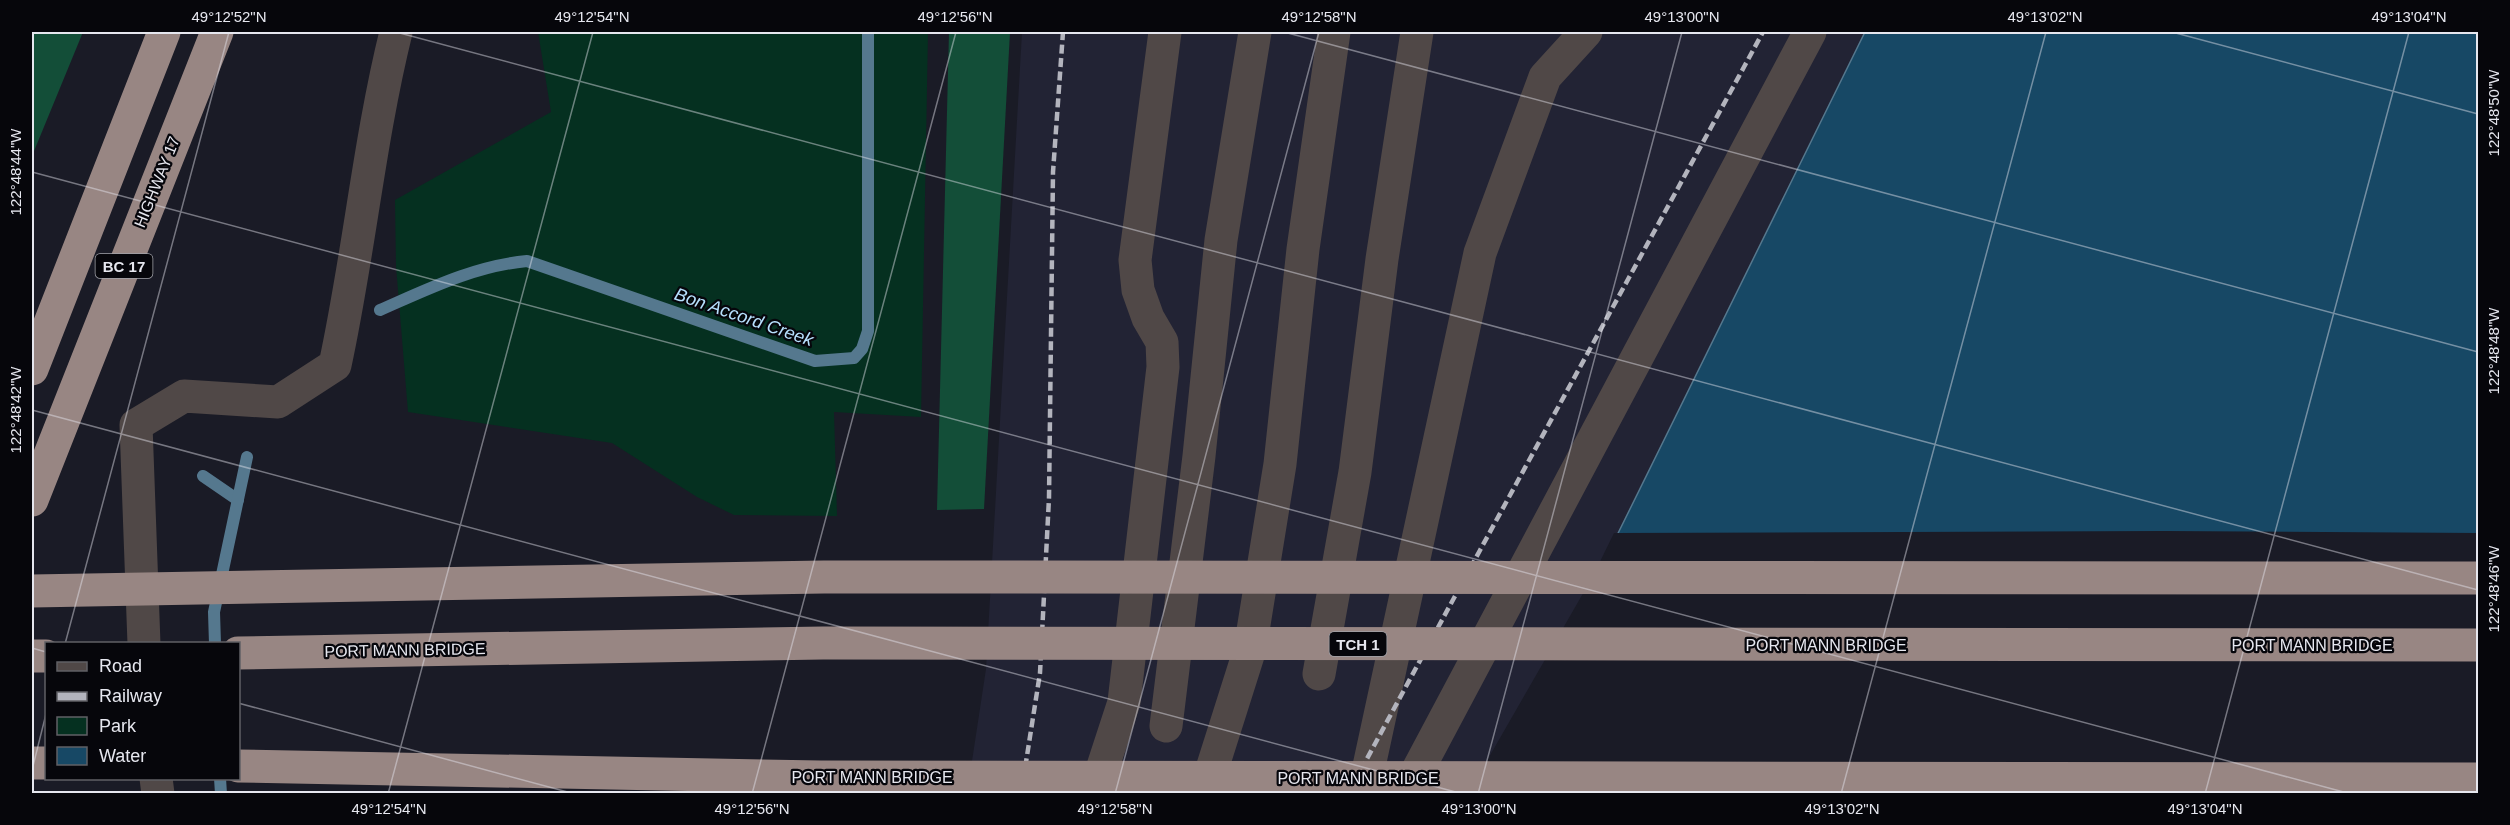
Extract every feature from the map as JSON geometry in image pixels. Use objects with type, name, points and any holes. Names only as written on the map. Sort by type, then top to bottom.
[{"type":"highway","name":"BC 17","points":[[32,369],[164,32]]},
{"type":"highway","name":"HIGHWAY 17","points":[[32,500],[217,32]]},
{"type":"highway","points":[[32,591],[824,577],[2478,578]]},
{"type":"highway","name":"PORT MANN BRIDGE","points":[[240,653],[823,643],[2478,645]]},
{"type":"highway","name":"PORT MANN BRIDGE","points":[[240,766],[821,777],[2478,779]]},
{"type":"lane","points":[[144,642],[136,425],[184,396],[278,402],[335,364],[348,302],[382,86],[396,32]]},
{"type":"lane","points":[[1094,794],[1124,702],[1163,367],[1162,342],[1148,318],[1138,290],[1136,260],[1165,32]]},
{"type":"lane","points":[[1166,726],[1199,456],[1221,240],[1255,32]]},
{"type":"lane","points":[[1204,794],[1250,649],[1280,464],[1303,249],[1334,32]]},
{"type":"lane","points":[[1319,674],[1355,472],[1382,259],[1417,32]]},
{"type":"lane","points":[[1363,794],[1380,728],[1480,253],[1545,77],[1586,32]]},
{"type":"lane","points":[[1405,794],[1809,32]]},
{"type":"shaded area","points":[[1022,32],[1865,32],[1596,578],[1471,793],[967,794],[986,669]]},
{"type":"green space","points":[[32,32],[83,32],[32,156]]},
{"type":"green space","points":[[538,32],[928,32],[921,417],[834,412],[837,516],[734,515],[697,497],[612,443],[408,412],[396,266],[395,200],[551,112]]},
{"type":"green space","points":[[949,32],[1010,32],[984,509],[937,510]]},
{"type":"water","points":[[1865,32],[2478,32],[2478,793],[1596,578]]},
{"type":"pier","points":[[2164,531],[2478,533],[2478,794],[1469,792],[1593,576],[1614,533]]},
{"type":"waterway","name":"Bon Accord Creek","points":[[380,310],[470,273],[527,261],[815,361],[854,358],[862,349],[868,331],[868,32]]},
{"type":"waterway","name":"Bon Accord Creek","points":[[215,642],[214,612],[247,457]]},
{"type":"waterway","points":[[203,476],[238,500]]},
{"type":"waterway","name":"Bon Accord Creek","points":[[220,780],[221,794]]},
{"type":"railway","points":[[1021,794],[1040,673],[1049,498],[1053,172],[1063,32]]},
{"type":"railway","points":[[1348,794],[1763,32]]}]
